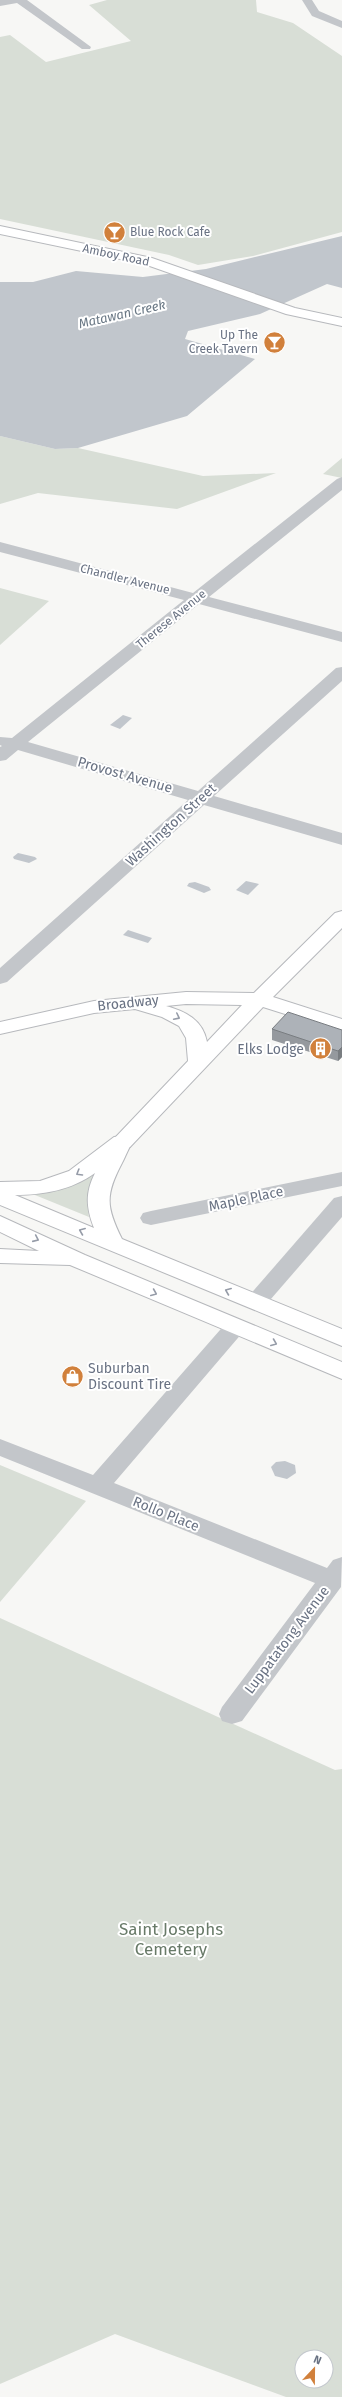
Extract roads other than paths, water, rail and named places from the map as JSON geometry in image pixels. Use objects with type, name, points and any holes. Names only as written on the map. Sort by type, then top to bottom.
[{"type":"main road","name":"Amboy Road","points":[[0,230],[147,261],[291,311],[342,322]]},
{"type":"main road","points":[[0,1189],[42,1188],[77,1176],[122,1142],[198,1065],[258,999],[342,917]]},
{"type":"main road","name":"Broadway","points":[[0,1028],[60,1013],[126,1002],[186,998],[258,999],[342,1026]]},
{"type":"main road","points":[[126,1002],[166,1012],[189,1024],[195,1031],[199,1044],[198,1065]]},
{"type":"main road","points":[[113,1244],[99,1217],[97,1201],[99,1186],[122,1142]]},
{"type":"main road","points":[[0,1197],[342,1338]]},
{"type":"main road","points":[[0,1224],[77,1260],[342,1371]]},
{"type":"main road","points":[[0,1256],[77,1260]]},
{"type":"street","points":[[0,3],[15,0]]},
{"type":"street","points":[[20,0],[86,47]]},
{"type":"street","points":[[307,0],[308,7],[312,12],[342,25]]},
{"type":"street","name":"Therese Avenue","points":[[0,756],[8,741],[197,598],[342,482]]},
{"type":"street","name":"Chandler Avenue","points":[[0,547],[342,637]]},
{"type":"street","name":"Washington Street","points":[[0,978],[342,672]]},
{"type":"street","name":"Provost Avenue","points":[[8,741],[342,839]]},
{"type":"street","name":"Maple Place","points":[[151,1218],[342,1179]]},
{"type":"street","points":[[256,1302],[342,1203]]},
{"type":"street","points":[[97,1486],[235,1327]]},
{"type":"street","name":"Rollo Place","points":[[0,1447],[97,1486],[337,1573]]},
{"type":"street","name":"Luppatatong Avenue","points":[[232,1714],[337,1573]]},
{"type":"water","name":"Matawan Creek","points":[[342,236],[342,288],[327,284],[260,314],[188,331],[185,339],[255,359],[187,416],[78,448],[55,449],[0,436],[0,282],[33,282],[76,271],[143,277],[206,269]]},
{"type":"water","points":[[123,715],[132,718],[120,729],[110,725]]},
{"type":"water","points":[[18,853],[35,857],[37,859],[29,863],[14,859],[13,857]]},
{"type":"water","points":[[246,881],[259,884],[248,895],[236,890]]},
{"type":"water","points":[[195,882],[209,887],[211,890],[204,893],[187,886],[189,883]]},
{"type":"water","points":[[128,930],[152,938],[148,943],[123,935]]},
{"type":"water","points":[[285,1461],[295,1465],[296,1473],[287,1479],[275,1476],[271,1467],[276,1462]]},
{"type":"place","name":"Blue Rock Cafe","points":[[115,232]]},
{"type":"place","name":"Up The Creek Tavern","points":[[274,342]]},
{"type":"place","name":"Elks Lodge","points":[[320,1049]]},
{"type":"place","name":"Suburban Discount Tire","points":[[72,1376]]},
{"type":"park label","name":"Saint Josephs Cemetery","points":[[171,1939]]}]
